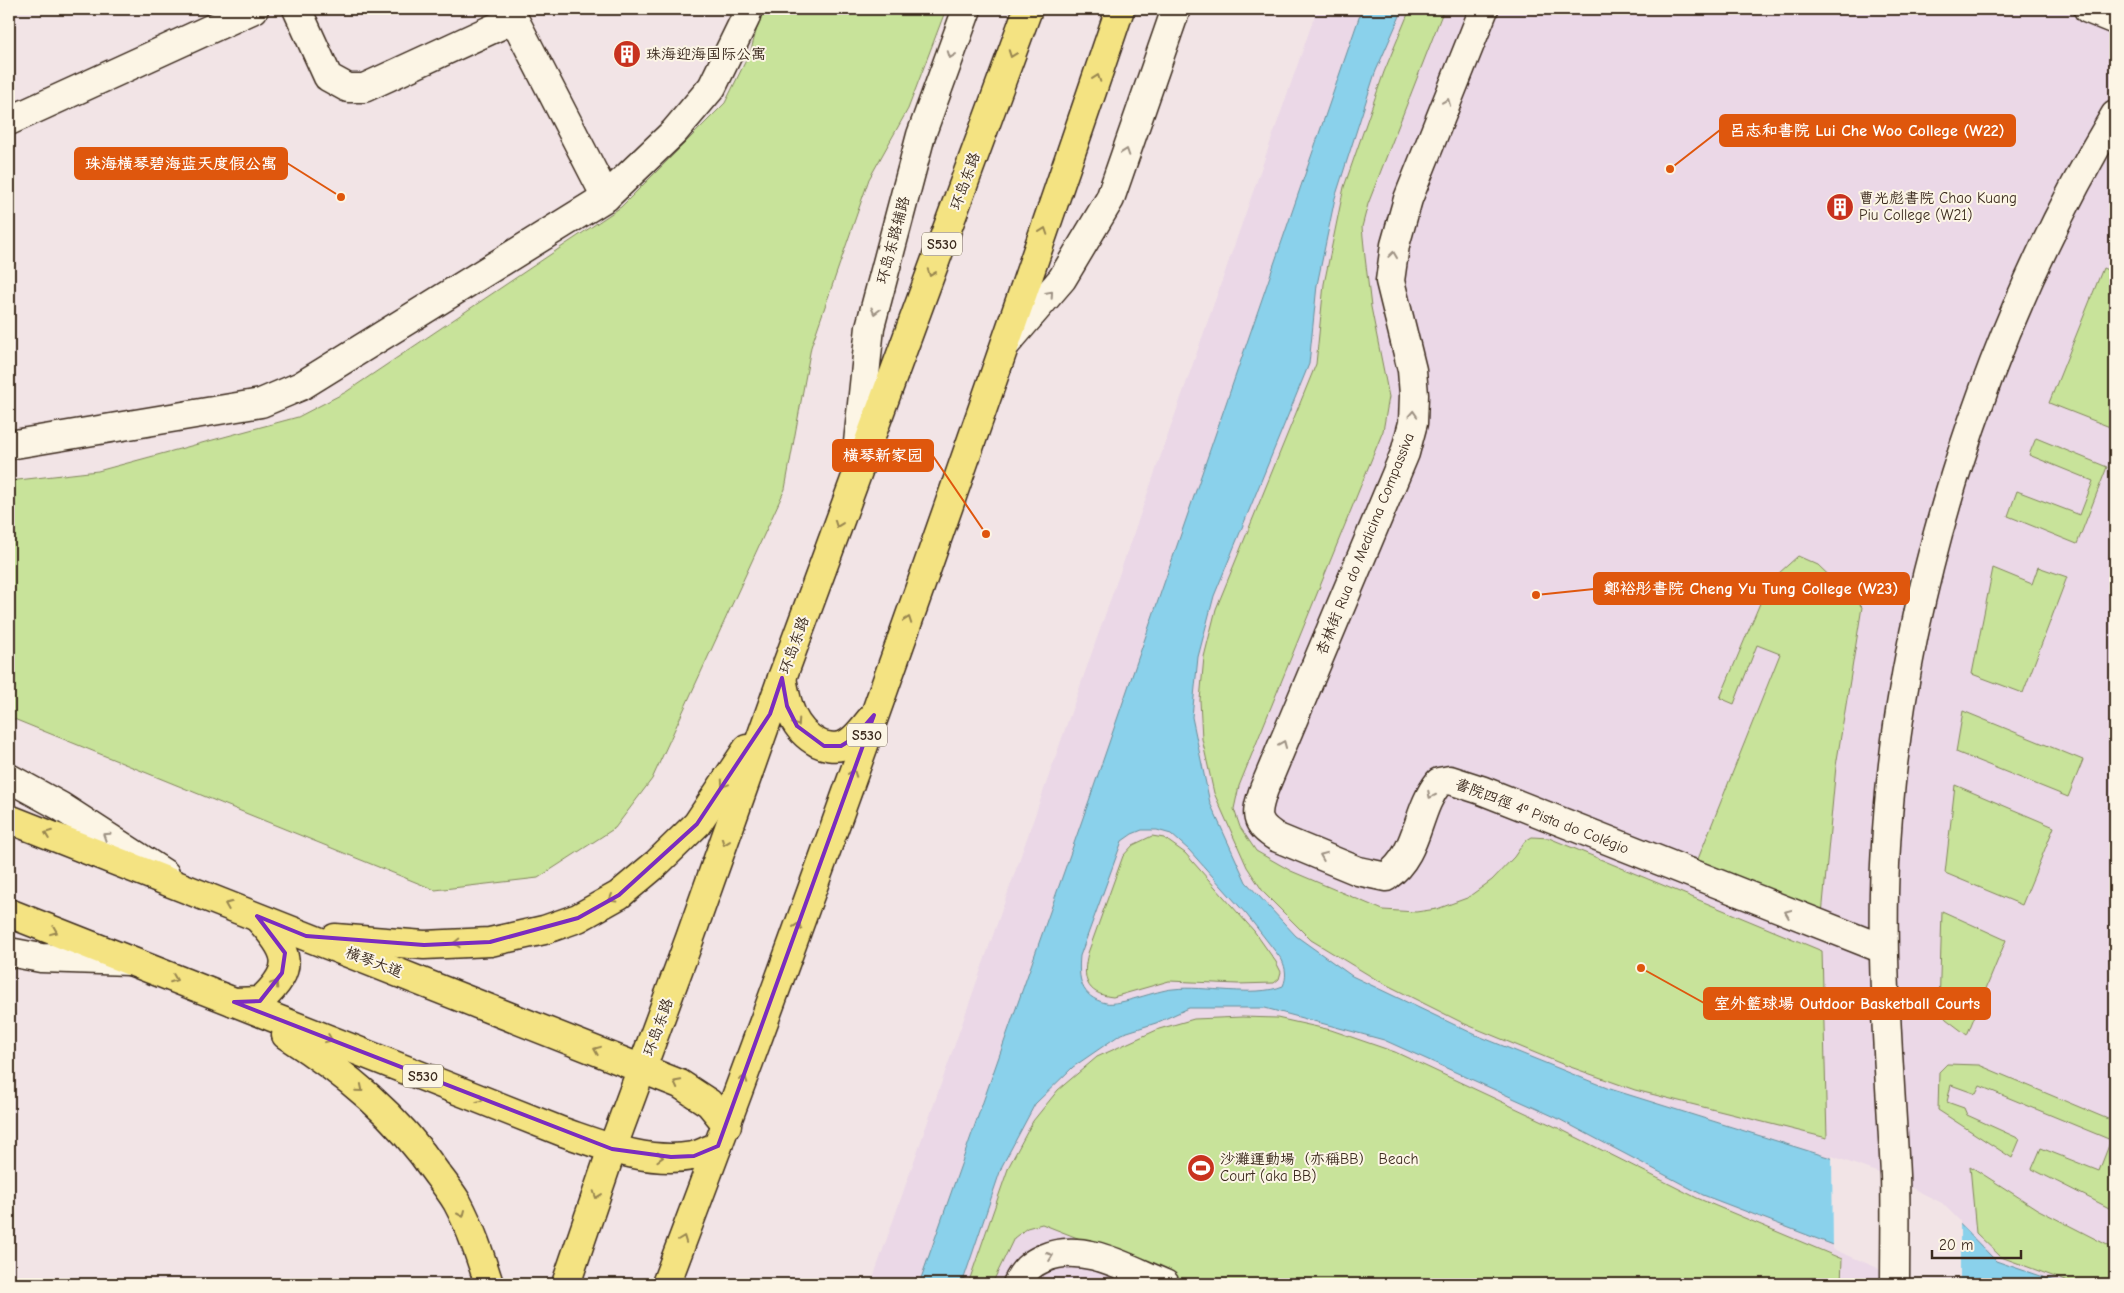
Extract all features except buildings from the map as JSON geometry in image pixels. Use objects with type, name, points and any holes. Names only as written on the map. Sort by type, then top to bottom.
[{"type":"main road","name":"环岛东路","points":[[566,1284],[612,1149],[782,678],[1028,9]]},
{"type":"main road","name":"S530","points":[[9,913],[563,1132],[612,1149],[644,1156],[694,1156],[723,1135],[1006,344],[1120,9]]},
{"type":"main road","points":[[782,678],[787,706],[797,726],[809,738],[824,746],[841,746],[854,738],[874,715]]},
{"type":"main road","points":[[306,936],[424,945],[490,942],[544,930],[578,918],[618,895],[656,864],[697,824],[770,714]]},
{"type":"main road","name":"横琴大道","points":[[9,819],[680,1084],[709,1104],[723,1135]]},
{"type":"main road","points":[[234,1002],[260,1001],[274,988],[282,973],[284,953],[277,938],[256,916]]},
{"type":"main road","points":[[234,1002],[327,1061],[384,1109],[426,1157],[456,1202],[478,1250],[488,1284]]},
{"type":"main road","points":[[666,1284],[723,1135]]},
{"type":"street","points":[[9,121],[254,9]]},
{"type":"street","points":[[297,9],[328,77],[348,88],[364,88],[512,14],[606,197]]},
{"type":"street","points":[[9,445],[261,402],[301,386],[606,197],[674,132],[712,86],[748,9]]},
{"type":"street","name":"环岛东路辅路","points":[[855,479],[870,327],[921,135],[967,9]]},
{"type":"street","points":[[1006,344],[1062,279],[1110,199],[1176,9]]},
{"type":"street","name":"杏林街 Rua do Medicina Compassiva","points":[[1264,789],[1405,453],[1413,423],[1414,395],[1412,370],[1390,281],[1393,254],[1408,199],[1484,9]]},
{"type":"street","points":[[2088,9],[2115,20]]},
{"type":"street","points":[[1895,1282],[1895,1178],[1886,1046],[1883,949],[1884,864],[1894,758],[1903,692],[1916,628],[1946,507],[1986,387],[2026,285],[2075,185],[2115,115]]},
{"type":"street","points":[[9,778],[60,806],[191,890]]},
{"type":"street","name":"書院四徑 4ª Pista do Colégio","points":[[1264,789],[1257,810],[1259,822],[1267,831],[1278,838],[1358,871],[1386,877],[1396,870],[1404,862],[1431,792],[1439,782],[1450,780],[1481,790],[1883,949]]},
{"type":"street","points":[[9,952],[41,958],[129,961]]},
{"type":"street","points":[[1017,1284],[1022,1272],[1035,1263],[1054,1254],[1069,1252],[1094,1255],[1165,1284]]},
{"type":"highlighted area","points":[[782,678],[787,706],[797,726],[824,746],[841,746],[854,738],[874,715],[718,1146],[694,1156],[671,1157],[612,1149],[234,1002],[260,1001],[282,973],[285,953],[257,916],[306,936],[424,945],[490,942],[578,918],[619,895],[697,824],[770,714]]},
{"type":"shaded area","points":[[1317,9],[2115,9],[2115,1284],[871,1284]]},
{"type":"green space","points":[[762,9],[946,9],[908,109],[869,179],[811,347],[785,489],[652,779],[615,828],[538,878],[435,890],[9,717],[9,481],[98,471],[298,417],[346,392],[621,207],[725,103],[751,50]]},
{"type":"green space","points":[[1410,9],[1444,9],[1368,204],[1362,227],[1371,307],[1389,397],[1383,431],[1239,786],[1234,809],[1240,827],[1256,851],[1291,871],[1383,910],[1416,912],[1437,909],[1467,898],[1492,880],[1514,857],[1525,841],[1532,837],[1549,838],[1822,951],[1827,1138],[1635,1090],[1562,1064],[1465,1024],[1377,980],[1311,940],[1264,893],[1247,867],[1214,793],[1202,739],[1200,700],[1204,657],[1216,609],[1316,364],[1324,284],[1344,187],[1384,72]]},
{"type":"green space","points":[[2103,268],[2115,273],[2115,429],[2049,403]]},
{"type":"green space","points":[[2036,438],[2107,467],[2077,544],[2008,516],[2017,491],[2080,515],[2093,481],[2029,455]]},
{"type":"green space","points":[[1798,556],[1818,565],[1862,607],[1836,766],[1822,915],[1687,866],[1691,857],[1698,859],[1780,654],[1757,645],[1734,704],[1720,698],[1769,582]]},
{"type":"green space","points":[[2038,567],[2067,577],[2023,693],[1972,674],[1993,568],[2032,584]]},
{"type":"green space","points":[[1963,711],[2083,760],[2068,797],[1956,752]]},
{"type":"green space","points":[[1955,785],[2054,827],[2022,905],[1945,873]]},
{"type":"green space","points":[[1152,836],[1164,838],[1185,853],[1254,931],[1276,962],[1281,972],[1279,979],[1274,983],[1238,984],[1169,981],[1113,997],[1096,992],[1091,988],[1085,970],[1088,953],[1123,856],[1133,845]]},
{"type":"green space","points":[[1942,911],[2006,940],[1967,1035],[1946,1019],[1939,1009]]},
{"type":"green space","points":[[1277,1018],[1331,1030],[1395,1052],[1558,1128],[1697,1198],[1842,1259],[1841,1284],[1194,1284],[1042,1224],[1027,1228],[1014,1238],[992,1284],[968,1284],[1009,1166],[1033,1121],[1058,1090],[1097,1057],[1159,1029],[1194,1019]]},
{"type":"green space","points":[[1947,1064],[1979,1065],[2115,1122],[2115,1211],[2032,1169],[2041,1148],[2099,1171],[2111,1140],[1980,1086],[1976,1094],[1951,1085],[1947,1102],[1964,1108],[1967,1115],[2020,1139],[2012,1158],[1938,1110],[1939,1072]]},
{"type":"green space","points":[[1970,1166],[2037,1209],[2115,1249],[2115,1284],[2074,1284],[2001,1257],[1976,1233]]},
{"type":"water","points":[[1362,9],[1403,9],[1375,73],[1335,198],[1317,285],[1309,364],[1214,596],[1198,657],[1192,717],[1210,803],[1246,882],[1296,936],[1352,976],[1476,1035],[1607,1088],[1847,1163],[1941,1205],[1996,1261],[2063,1284],[1935,1284],[1703,1195],[1555,1117],[1384,1040],[1265,1008],[1189,1008],[1156,1023],[1121,1034],[1073,1067],[1035,1104],[1002,1166],[962,1284],[919,1284],[1091,795]],"holes":[[[1142,830],[1157,830],[1171,834],[1189,850],[1247,915],[1282,960],[1285,973],[1283,986],[1258,991],[1173,989],[1112,1003],[1097,1000],[1086,991],[1080,979],[1080,956],[1122,841]]]},
{"type":"pier","points":[[1832,1156],[1890,1177],[1942,1203],[1960,1221],[1960,1284],[1926,1284],[1892,1274],[1833,1249]]},
{"type":"place","name":"珠海迎海国际公寓","points":[[627,54]]},
{"type":"place","name":"呂志和書院 Lui Che Woo College (W22)","points":[[1670,169]]},
{"type":"place","name":"珠海横琴碧海蓝天度假公寓","points":[[341,197]]},
{"type":"place","name":"曹光彪書院 Chao Kuang Piu College (W21)","points":[[1840,207]]},
{"type":"place","name":"横琴新家园","points":[[986,534]]},
{"type":"place","name":"鄭裕彤書院 Cheng Yu Tung College (W23)","points":[[1536,595]]},
{"type":"place","name":"室外籃球場 Outdoor Basketball Courts","points":[[1641,968]]},
{"type":"place","name":"沙灘運動場（亦稱BB） Beach Court (aka BB)","points":[[1201,1168]]}]
